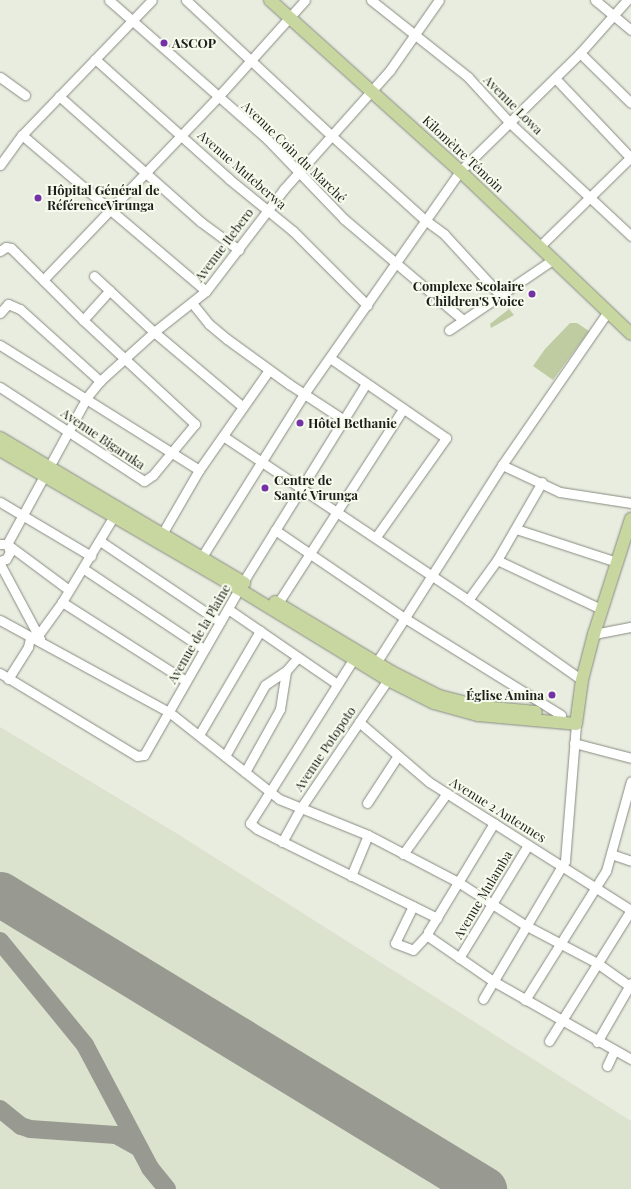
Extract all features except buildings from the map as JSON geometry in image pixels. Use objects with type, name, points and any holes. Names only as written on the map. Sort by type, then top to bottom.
[{"type":"main road","name":"Kilomètre Témoin","points":[[270,0],[460,170],[554,259],[607,313],[631,334]]},
{"type":"main road","points":[[0,438],[17,454],[46,472],[116,514],[200,561],[390,676],[462,707],[576,720]]},
{"type":"main road","points":[[0,450],[17,454]]},
{"type":"main road","points":[[116,514],[162,534],[200,561]]},
{"type":"main road","points":[[576,720],[582,680],[594,634],[617,562],[629,536],[631,519]]},
{"type":"main road","points":[[241,586],[278,604],[355,656],[376,663],[390,676]]},
{"type":"main road","points":[[462,707],[561,715],[576,720]]},
{"type":"street","name":"Avenue Coin du Marché","points":[[109,0],[271,143],[299,174],[344,219],[463,320]]},
{"type":"street","points":[[2,159],[22,135],[152,0]]},
{"type":"street","points":[[186,0],[249,61],[425,220],[462,251],[500,295]]},
{"type":"street","points":[[43,280],[218,97],[305,0]]},
{"type":"street","name":"Avenue Lowa","points":[[371,0],[468,77],[510,123],[591,195],[631,236]]},
{"type":"street","name":"Avenue Itebero","points":[[0,561],[10,552],[2,544],[24,515],[86,397],[100,381],[154,332],[206,291],[239,250],[267,210],[372,90],[416,36],[439,0]]},
{"type":"street","points":[[595,0],[631,30]]},
{"type":"street","points":[[200,561],[304,394],[368,305],[460,170],[510,123],[580,53],[627,0]]},
{"type":"street","points":[[580,53],[631,102]]},
{"type":"street","name":"Avenue Muteberwa","points":[[95,59],[182,134],[228,179],[312,249],[368,305]]},
{"type":"street","points":[[0,77],[25,95]]},
{"type":"street","points":[[540,246],[591,195],[631,158],[555,78]]},
{"type":"street","points":[[59,96],[201,222],[239,250]]},
{"type":"street","points":[[22,135],[108,211],[206,291]]},
{"type":"street","points":[[0,251],[6,247],[11,248],[82,320],[125,359]]},
{"type":"street","points":[[449,330],[554,259]]},
{"type":"street","points":[[94,276],[154,332],[243,407]]},
{"type":"street","points":[[82,320],[110,290]]},
{"type":"street","points":[[192,303],[216,330],[269,370],[344,420]]},
{"type":"street","points":[[0,313],[8,304],[20,309],[100,381]]},
{"type":"street","points":[[376,663],[430,574],[502,465],[607,313]]},
{"type":"street","points":[[0,345],[86,397],[199,470]]},
{"type":"street","points":[[330,358],[446,438],[376,537]]},
{"type":"street","name":"Avenue Bigaruka","points":[[0,387],[144,481],[194,427],[194,421],[125,359]]},
{"type":"street","points":[[162,534],[199,470],[269,370]]},
{"type":"street","name":"Avenue de la Plaine","points":[[0,673],[139,757],[144,755],[241,586],[366,384]]},
{"type":"street","points":[[278,604],[309,553],[403,409]]},
{"type":"street","points":[[223,436],[376,537],[582,680]]},
{"type":"street","points":[[502,465],[573,496],[631,503]]},
{"type":"street","points":[[468,600],[497,560],[542,482]]},
{"type":"street","points":[[0,502],[91,556]]},
{"type":"street","points":[[40,638],[69,590],[84,569],[116,514]]},
{"type":"street","points":[[516,529],[617,562]]},
{"type":"street","points":[[275,530],[403,617],[561,715]]},
{"type":"street","points":[[100,541],[220,622]]},
{"type":"street","points":[[2,544],[69,590]]},
{"type":"street","points":[[497,560],[601,609]]},
{"type":"street","points":[[0,564],[40,638]]},
{"type":"street","points":[[84,569],[204,649]]},
{"type":"street","points":[[62,602],[186,681]]},
{"type":"street","points":[[228,609],[337,684]]},
{"type":"street","points":[[0,620],[30,638],[40,638],[169,712],[271,794],[300,809],[368,835],[458,882],[525,925],[598,963],[630,986],[597,1042]]},
{"type":"street","points":[[594,634],[631,627]]},
{"type":"street","points":[[199,735],[260,631]]},
{"type":"street","points":[[8,679],[28,647],[30,638]]},
{"type":"street","points":[[355,656],[271,794],[250,823],[257,829],[282,842],[437,918]]},
{"type":"street","points":[[225,756],[265,685],[286,672],[298,657]]},
{"type":"street","points":[[245,772],[280,709],[286,672]]},
{"type":"street","name":"Avenue Potopoto","points":[[282,842],[300,809],[390,676]]},
{"type":"street","points":[[483,999],[525,925],[563,866],[568,848],[576,720]]},
{"type":"street","name":"Avenue 2 Antennes","points":[[359,722],[397,757],[446,793],[631,910]]},
{"type":"street","points":[[574,743],[631,758]]},
{"type":"street","points":[[367,803],[397,757]]},
{"type":"street","points":[[525,1000],[606,872],[631,780]]},
{"type":"street","points":[[404,854],[446,793]]},
{"type":"street","points":[[413,906],[395,943],[413,950],[428,934],[494,822]]},
{"type":"street","points":[[351,876],[368,835]]},
{"type":"street","name":"Avenue Mulamba","points":[[459,958],[528,845]]},
{"type":"street","points":[[611,854],[631,861]]},
{"type":"street","points":[[549,1041],[631,910]]},
{"type":"street","points":[[428,934],[459,958],[493,981],[597,1042],[631,1059]]},
{"type":"street","points":[[607,1066],[614,1051]]},
{"type":"shaded area","points":[[0,727],[176,833],[631,1121],[631,1189],[0,1189]]},
{"type":"green space","points":[[509,309],[514,315],[491,328],[490,324]]},
{"type":"green space","points":[[570,323],[577,323],[589,331],[553,380],[533,366],[545,349]]},
{"type":"taxiway","points":[[0,911],[10,906],[22,907]]},
{"type":"taxiway","points":[[0,941],[85,1045],[150,1168],[167,1189]]},
{"type":"taxiway","points":[[0,1109],[21,1126],[30,1129],[116,1135],[139,1148]]},
{"type":"runway","points":[[0,894],[484,1189]]},
{"type":"place","name":"ASCOP","points":[[164,43]]},
{"type":"place","name":"Hôpital Général de RéférenceVirunga","points":[[38,198]]},
{"type":"place","name":"Complexe Scolaire Children'S Voice","points":[[532,294]]},
{"type":"place","name":"Hôtel Bethanie","points":[[300,423]]},
{"type":"place","name":"Centre de Santé Virunga","points":[[265,488]]},
{"type":"place","name":"Église Amina","points":[[552,695]]}]
